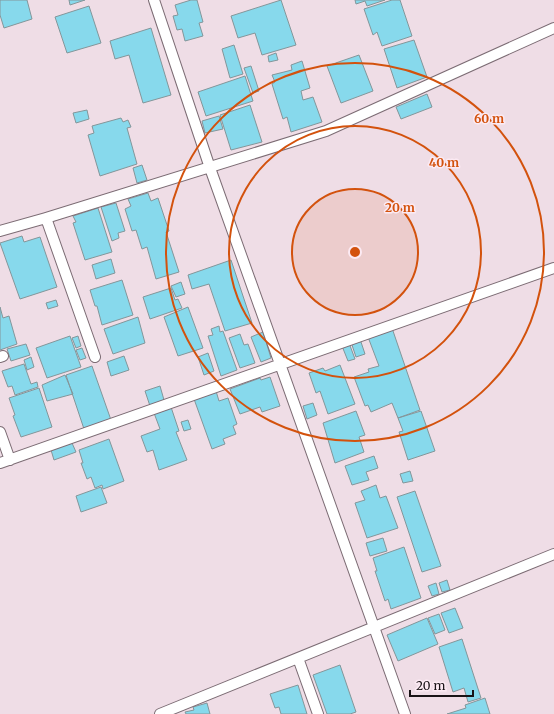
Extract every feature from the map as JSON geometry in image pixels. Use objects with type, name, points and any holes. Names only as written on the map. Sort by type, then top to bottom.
[{"type":"lane","points":[[154,0],[210,168],[405,714]]},
{"type":"lane","points":[[0,231],[210,168],[326,130],[554,28]]},
{"type":"lane","points":[[46,218],[95,357]]},
{"type":"lane","points":[[0,432],[5,462],[554,268]]},
{"type":"lane","points":[[160,714],[554,554]]},
{"type":"lane","points":[[298,658],[318,714]]},
{"type":"building","points":[[0,0],[27,0],[32,19],[4,28],[0,15]]},
{"type":"building","points":[[69,0],[85,0],[70,5]]},
{"type":"building","points":[[191,0],[197,0],[203,22],[199,23],[203,36],[185,41],[182,29],[177,30],[173,16],[178,15],[175,5]]},
{"type":"building","points":[[281,0],[296,45],[262,55],[255,33],[238,38],[231,16]]},
{"type":"building","points":[[355,0],[385,0],[367,6],[365,1],[356,4]]},
{"type":"building","points":[[392,0],[400,0],[412,36],[382,46],[377,32],[373,35],[364,9]]},
{"type":"building","points":[[89,6],[101,43],[67,53],[55,17]]},
{"type":"building","points":[[151,28],[171,95],[143,103],[129,55],[115,59],[110,41]]},
{"type":"building","points":[[414,40],[427,77],[397,88],[384,49]]},
{"type":"building","points":[[234,45],[243,74],[230,78],[222,49]]},
{"type":"building","points":[[276,53],[278,60],[269,62],[268,56]]},
{"type":"building","points":[[359,55],[373,91],[341,103],[327,66]]},
{"type":"building","points":[[302,61],[310,88],[301,91],[303,100],[313,97],[322,122],[291,132],[287,117],[283,119],[272,84],[275,82],[272,75],[292,70],[291,65]]},
{"type":"building","points":[[251,66],[259,91],[253,93],[244,68]]},
{"type":"building","points":[[245,76],[253,101],[206,116],[198,92]]},
{"type":"building","points":[[427,94],[432,107],[401,119],[396,107]]},
{"type":"building","points":[[250,105],[262,142],[231,150],[220,115]]},
{"type":"building","points":[[87,110],[89,119],[76,123],[73,113]]},
{"type":"building","points":[[219,116],[223,129],[205,133],[202,121]]},
{"type":"building","points":[[121,118],[123,122],[128,120],[131,127],[127,128],[137,164],[100,176],[88,135],[94,133],[92,126]]},
{"type":"building","points":[[142,165],[147,180],[137,183],[133,168]]},
{"type":"building","points":[[148,193],[151,201],[158,198],[169,231],[166,232],[179,272],[156,279],[147,247],[142,249],[136,230],[132,231],[125,209],[131,206],[128,199]]},
{"type":"building","points":[[116,203],[125,231],[118,233],[119,238],[112,241],[101,207]]},
{"type":"building","points":[[98,208],[112,252],[85,260],[73,223],[76,222],[73,216]]},
{"type":"building","points":[[22,236],[24,242],[40,237],[57,287],[20,299],[0,243]]},
{"type":"building","points":[[111,259],[115,273],[96,279],[92,265]]},
{"type":"building","points":[[231,260],[252,323],[225,331],[209,284],[192,289],[188,275]]},
{"type":"building","points":[[122,280],[133,315],[102,325],[97,306],[95,306],[90,290]]},
{"type":"building","points":[[181,282],[185,294],[176,297],[171,286]]},
{"type":"building","points":[[171,288],[175,300],[178,299],[182,308],[150,319],[143,297]]},
{"type":"building","points":[[56,300],[58,306],[48,309],[46,303]]},
{"type":"building","points":[[0,307],[3,318],[9,316],[17,344],[0,350]]},
{"type":"building","points":[[188,307],[203,348],[178,356],[164,317]]},
{"type":"building","points":[[138,317],[145,343],[113,354],[104,329]]},
{"type":"building","points":[[219,326],[220,332],[223,331],[237,370],[221,376],[208,336],[213,335],[211,329]]},
{"type":"building","points":[[392,328],[420,410],[398,418],[392,403],[371,412],[368,405],[365,406],[354,377],[369,372],[368,369],[379,366],[368,337]]},
{"type":"building","points":[[263,332],[271,358],[261,362],[251,337]]},
{"type":"building","points":[[240,334],[244,345],[248,344],[255,363],[240,368],[229,338]]},
{"type":"building","points":[[70,336],[81,367],[47,378],[36,348]]},
{"type":"building","points":[[78,336],[81,346],[76,348],[72,338]]},
{"type":"building","points":[[360,339],[365,354],[356,357],[351,342]]},
{"type":"building","points":[[349,343],[355,359],[348,361],[342,346]]},
{"type":"building","points":[[26,344],[30,355],[11,361],[7,349]]},
{"type":"building","points":[[82,348],[86,358],[80,360],[76,350]]},
{"type":"building","points":[[208,353],[214,371],[204,375],[198,357]]},
{"type":"building","points":[[124,356],[129,370],[111,376],[107,362]]},
{"type":"building","points":[[31,357],[34,367],[27,370],[24,360]]},
{"type":"building","points":[[24,364],[31,384],[37,382],[38,387],[15,395],[12,386],[8,387],[2,371]]},
{"type":"building","points":[[340,365],[355,404],[328,414],[320,391],[316,393],[309,373],[323,368],[325,371]]},
{"type":"building","points":[[92,366],[111,420],[84,429],[66,375]]},
{"type":"building","points":[[65,375],[73,394],[47,401],[42,385]]},
{"type":"building","points":[[270,377],[280,406],[262,412],[260,407],[240,414],[230,389],[260,378],[261,380]]},
{"type":"building","points":[[160,386],[164,400],[150,406],[145,391]]},
{"type":"building","points":[[39,388],[52,427],[21,437],[13,416],[15,415],[9,398]]},
{"type":"building","points":[[216,391],[219,401],[228,398],[237,424],[233,426],[236,434],[223,439],[225,444],[212,449],[194,399]]},
{"type":"building","points":[[313,403],[317,415],[307,419],[303,406]]},
{"type":"building","points":[[171,407],[179,431],[176,432],[187,460],[159,470],[153,450],[147,452],[141,436],[160,429],[154,413]]},
{"type":"building","points":[[356,411],[365,435],[359,437],[364,452],[335,463],[323,423]]},
{"type":"building","points":[[421,411],[435,451],[408,460],[399,432],[403,431],[398,418]]},
{"type":"building","points":[[188,420],[191,429],[184,431],[181,422]]},
{"type":"building","points":[[109,439],[124,481],[103,489],[102,485],[95,488],[91,477],[87,479],[81,463],[83,463],[79,450]]},
{"type":"building","points":[[72,443],[76,452],[54,460],[51,450]]},
{"type":"building","points":[[374,456],[378,468],[366,472],[369,480],[352,485],[345,466]]},
{"type":"building","points":[[410,471],[413,481],[403,483],[400,474]]},
{"type":"building","points":[[376,485],[380,498],[386,496],[398,528],[367,538],[355,503],[365,500],[361,491]]},
{"type":"building","points":[[101,487],[107,503],[81,512],[76,496]]},
{"type":"building","points":[[415,491],[441,566],[422,572],[397,497]]},
{"type":"building","points":[[383,538],[387,551],[370,556],[366,543]]},
{"type":"building","points":[[404,547],[421,598],[391,609],[388,599],[385,601],[375,571],[377,571],[373,558]]},
{"type":"building","points":[[447,580],[450,590],[442,592],[439,583]]},
{"type":"building","points":[[436,583],[439,594],[432,596],[428,586]]},
{"type":"building","points":[[455,608],[463,628],[449,633],[441,613]]},
{"type":"building","points":[[439,614],[445,630],[435,634],[428,618]]},
{"type":"building","points":[[427,618],[438,644],[398,661],[387,635]]},
{"type":"building","points":[[462,639],[481,698],[468,702],[464,688],[453,692],[439,647]]},
{"type":"building","points":[[340,665],[356,712],[350,714],[327,714],[313,675]]},
{"type":"building","points":[[298,685],[307,714],[281,714],[279,707],[275,708],[270,694]]},
{"type":"building","points":[[485,698],[490,714],[447,714],[466,708],[465,705]]},
{"type":"building","points":[[207,703],[210,714],[186,714],[185,712],[194,710],[193,707]]}]
